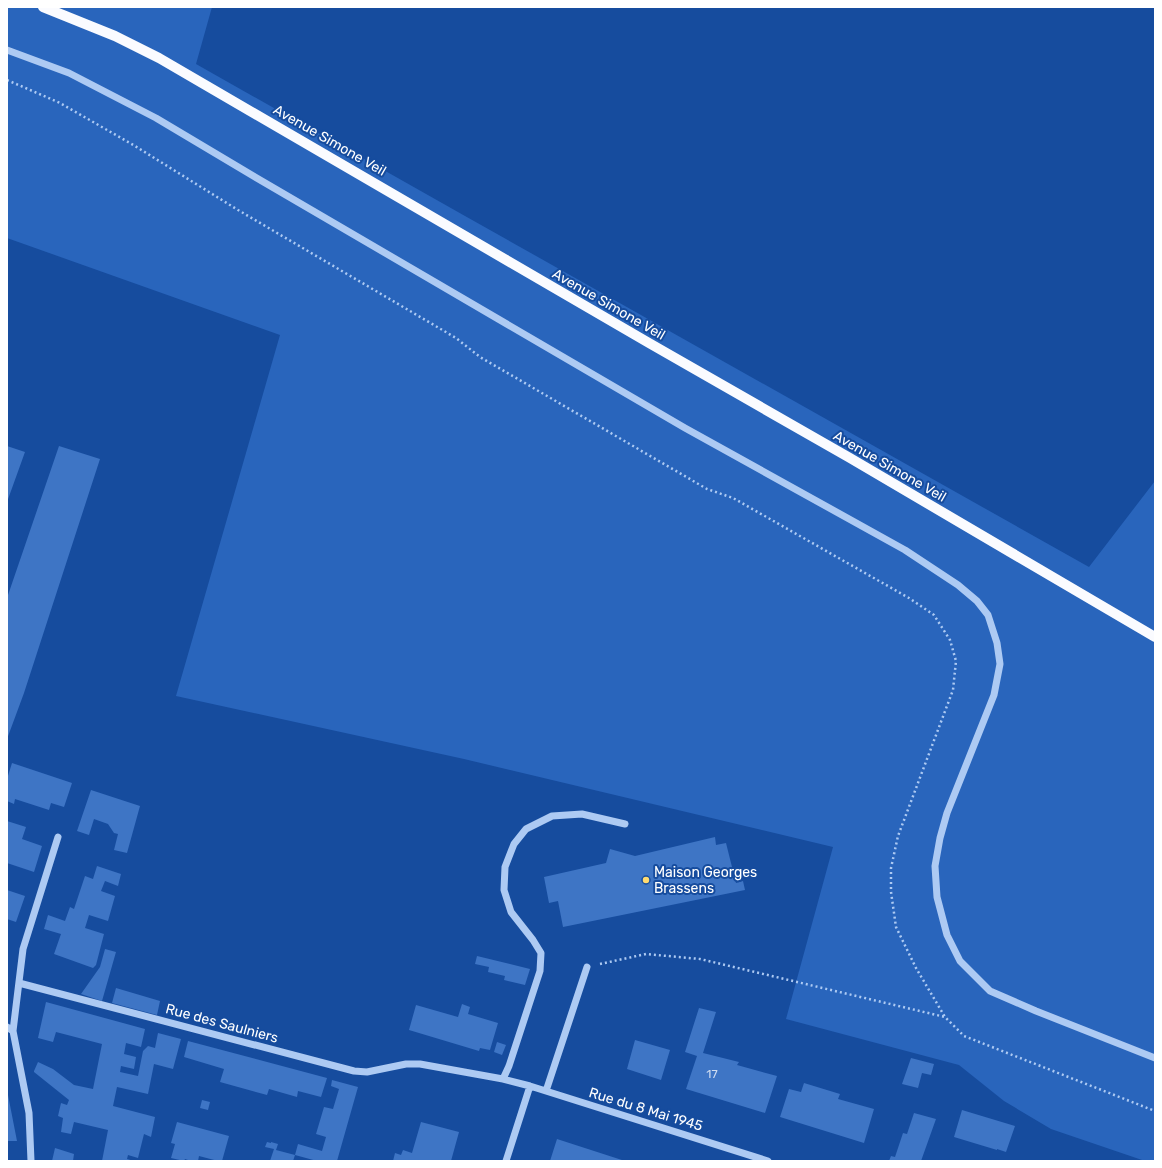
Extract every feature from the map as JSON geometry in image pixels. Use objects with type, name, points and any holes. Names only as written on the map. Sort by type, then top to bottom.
[{"type":"main road","name":"Avenue Simone Veil","points":[[44,7],[114,36],[159,58],[850,458],[1155,637]]},
{"type":"street","points":[[7,50],[69,73],[156,118],[684,428],[905,550],[958,585],[977,601],[988,615],[997,643],[1000,664],[994,695],[947,813],[940,838],[935,866],[937,896],[947,935],[960,960],[990,991],[1036,1011],[1155,1058]]},
{"type":"street","points":[[503,1079],[509,1066],[540,971],[541,953],[533,940],[511,912],[504,890],[505,867],[514,844],[526,829],[552,816],[582,814],[625,824]]},
{"type":"street","points":[[31,1161],[29,1113],[10,1029],[22,949],[58,836]]},
{"type":"street","points":[[546,1091],[587,967]]},
{"type":"street","name":"Rue des Saulniers","points":[[18,983],[354,1071],[367,1072],[406,1064],[420,1064]]},
{"type":"street","name":"Rue du 8 Mai 1945","points":[[420,1064],[503,1079],[530,1086],[753,1159],[768,1161]]},
{"type":"street","points":[[506,1161],[530,1086]]},
{"type":"path","points":[[7,80],[60,102],[238,210],[456,338],[480,357],[707,489],[734,498],[909,598],[934,615],[950,640],[956,661],[953,690],[898,836],[891,868],[891,892],[896,927],[916,968],[945,1017],[964,1036],[1155,1111]]},
{"type":"path","points":[[587,967],[646,954],[700,959],[945,1017]]},
{"type":"shaded area","points":[[7,7],[212,7],[196,64],[1089,567],[1155,481],[1155,1161],[1145,1161],[1051,1129],[1004,1101],[959,1065],[786,1019],[833,847],[464,759],[176,696],[280,335],[7,238]]},
{"type":"building","points":[[7,446],[25,452],[7,502]]},
{"type":"building","points":[[59,446],[100,459],[24,693],[7,739],[7,598]]},
{"type":"building","points":[[12,763],[72,783],[64,807],[51,803],[49,810],[15,799],[14,804],[7,801],[7,779]]},
{"type":"building","points":[[91,790],[140,806],[127,853],[114,850],[118,834],[114,833],[108,824],[94,819],[89,835],[77,831]]},
{"type":"building","points":[[7,821],[26,827],[22,839],[42,846],[34,872],[7,863]]},
{"type":"building","name":"Maison Georges Brassens","points":[[715,837],[716,845],[726,843],[736,883],[743,881],[745,890],[563,927],[558,901],[549,903],[544,877],[606,863],[610,849],[635,856]]},
{"type":"building","points":[[97,866],[121,874],[118,886],[105,881],[101,891],[115,896],[108,921],[89,915],[85,928],[104,934],[96,965],[93,968],[54,954],[61,934],[44,929],[48,915],[65,921],[70,907],[74,909],[85,876],[93,879]]},
{"type":"building","points":[[7,890],[25,896],[16,922],[7,919]]},
{"type":"building","points":[[105,949],[116,952],[102,1001],[81,994],[100,967]]},
{"type":"building","points":[[477,956],[530,969],[525,985],[504,980],[505,976],[488,972],[489,967],[475,964]]},
{"type":"building","points":[[116,988],[160,1001],[157,1015],[112,1003]]},
{"type":"building","points":[[46,1002],[145,1029],[141,1047],[126,1043],[124,1054],[136,1057],[134,1069],[121,1066],[120,1072],[138,1076],[143,1051],[148,1046],[155,1048],[158,1033],[181,1039],[173,1069],[154,1064],[148,1094],[117,1087],[113,1106],[155,1117],[151,1137],[144,1134],[138,1158],[128,1155],[127,1159],[134,1161],[102,1161],[108,1130],[74,1122],[71,1134],[61,1132],[63,1118],[58,1116],[61,1103],[67,1105],[69,1100],[34,1072],[38,1062],[53,1069],[74,1085],[93,1089],[102,1044],[56,1032],[53,1042],[38,1038]]},
{"type":"building","points":[[462,1004],[470,1007],[468,1014],[498,1023],[490,1050],[480,1048],[479,1051],[409,1030],[416,1005],[458,1017]]},
{"type":"building","points":[[699,1008],[716,1012],[703,1053],[739,1062],[737,1065],[777,1076],[765,1113],[686,1089],[697,1056],[685,1052]]},
{"type":"building","points":[[635,1040],[670,1050],[661,1080],[627,1069]]},
{"type":"building","points":[[188,1041],[327,1078],[321,1097],[298,1091],[297,1097],[269,1089],[267,1095],[220,1082],[224,1069],[184,1057]]},
{"type":"building","points":[[497,1042],[506,1045],[502,1055],[494,1052]]},
{"type":"building","points":[[911,1058],[934,1064],[931,1075],[922,1073],[918,1088],[902,1084]]},
{"type":"building","points":[[332,1080],[358,1087],[337,1161],[317,1161],[295,1155],[298,1144],[322,1151],[326,1137],[316,1134],[324,1107],[333,1109],[339,1089],[331,1086]]},
{"type":"building","points":[[804,1083],[840,1094],[838,1099],[874,1109],[864,1143],[780,1117],[789,1089],[801,1092]]},
{"type":"building","points":[[8,1095],[17,1141],[7,1141]]},
{"type":"building","points":[[202,1100],[210,1102],[208,1110],[200,1108]]},
{"type":"building","points":[[962,1110],[1015,1126],[1006,1152],[954,1137]]},
{"type":"building","points":[[914,1113],[936,1119],[921,1161],[889,1161],[891,1156],[895,1157],[903,1133],[907,1134]]},
{"type":"building","points":[[177,1122],[229,1136],[222,1161],[199,1156],[198,1161],[185,1159],[184,1161],[171,1158],[175,1144],[171,1143]]},
{"type":"building","points":[[421,1122],[459,1132],[451,1161],[393,1161],[395,1153],[401,1155],[403,1150],[412,1153]]},
{"type":"building","points":[[557,1139],[625,1161],[550,1161]]},
{"type":"building","points":[[267,1142],[278,1144],[276,1150],[295,1155],[293,1161],[270,1161],[274,1149],[265,1147]]},
{"type":"building","points":[[55,1148],[74,1154],[73,1161],[52,1161]]},
{"type":"place","name":"Maison Georges Brassens","points":[[646,880]]}]
